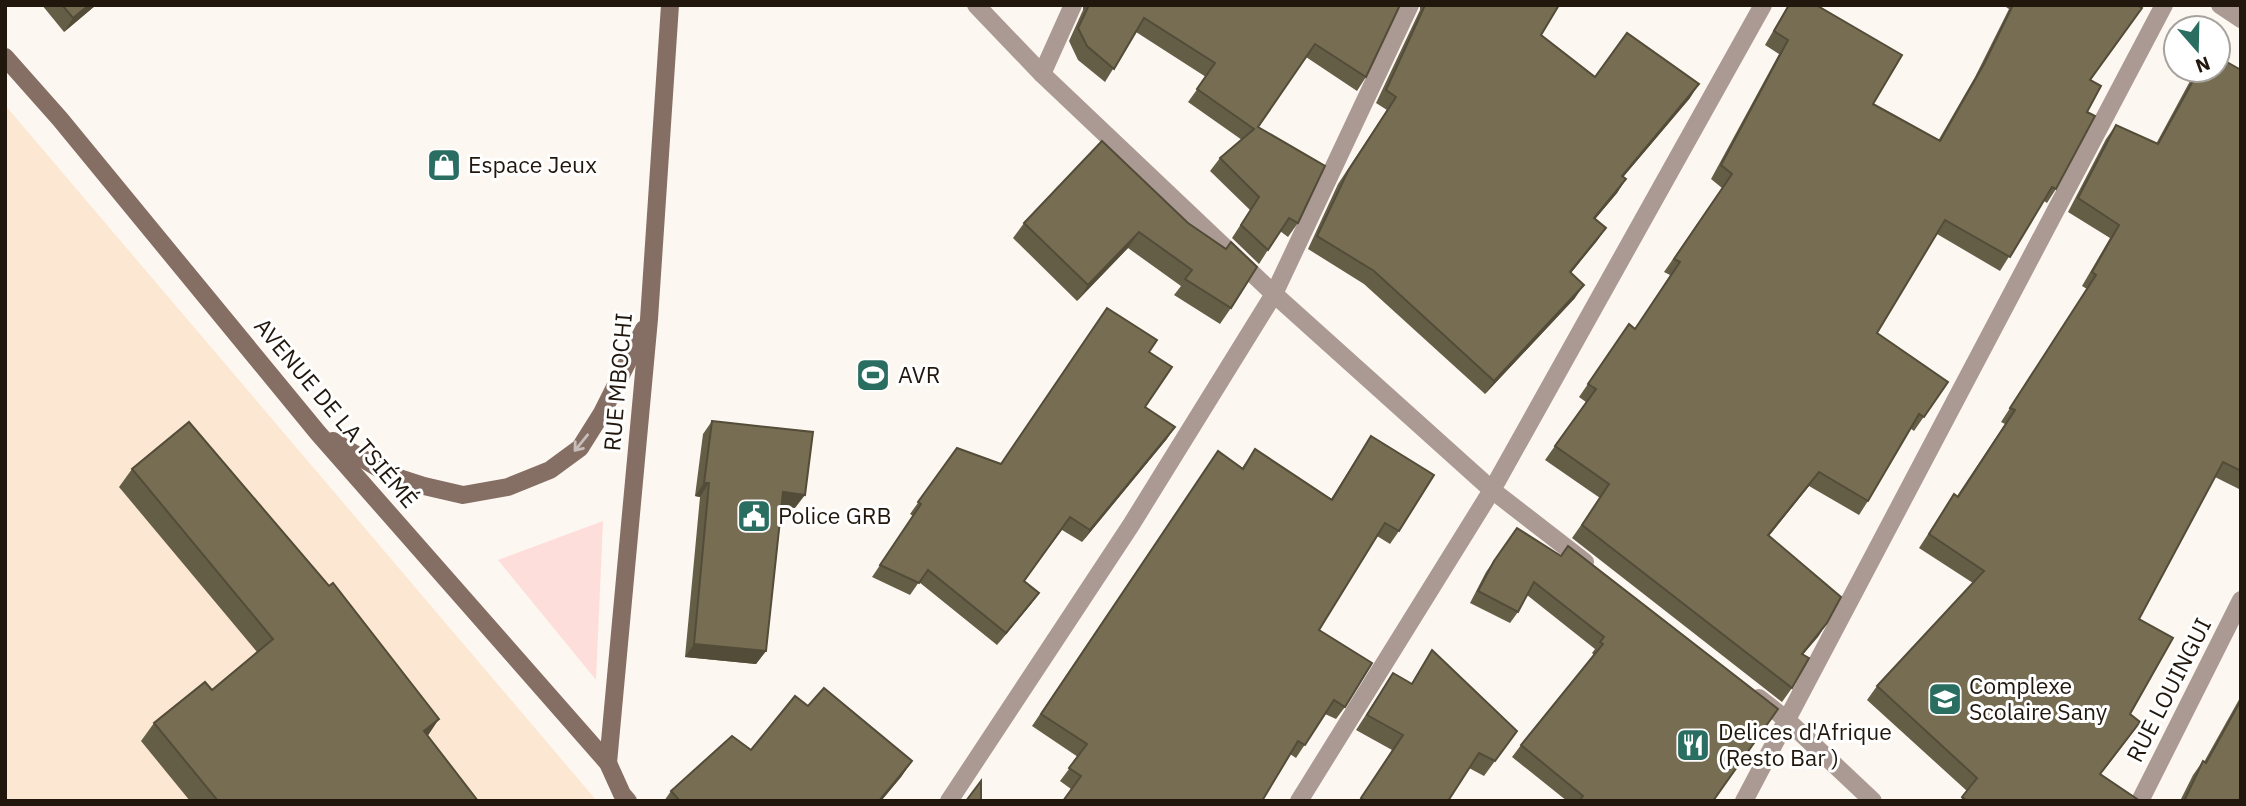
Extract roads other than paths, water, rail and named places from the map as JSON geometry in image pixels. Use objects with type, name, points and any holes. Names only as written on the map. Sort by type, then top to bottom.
[{"type":"main road","name":"RUE MBOCHI","points":[[608,763],[649,319],[670,5]]},
{"type":"main road","name":"AVENUE DE LA TSIÉMÉ","points":[[5,57],[60,119],[318,433],[608,763],[621,799]]},
{"type":"main road","points":[[318,433],[390,475],[424,485],[463,495],[508,487],[551,470],[580,448],[602,413],[649,319]]},
{"type":"street","points":[[976,5],[1042,74],[1274,294],[1492,490],[1602,575]]},
{"type":"street","points":[[1042,74],[1073,5]]},
{"type":"street","points":[[949,801],[1131,525],[1274,294],[1410,5]]},
{"type":"street","points":[[1299,801],[1492,490],[1763,5]]},
{"type":"street","points":[[1744,801],[2164,5]]},
{"type":"street","points":[[2220,5],[2241,19]]},
{"type":"street","name":"RUE LOUINGUI","points":[[2140,801],[2241,600]]},
{"type":"street","points":[[1744,686],[1787,720],[1873,801]]},
{"type":"place","name":"Espace Jeux","points":[[444,165]]},
{"type":"place","name":"AVR","points":[[873,375]]},
{"type":"place","name":"Police GRB","points":[[754,516]]},
{"type":"place","name":"Complexe Scolaire Sany","points":[[1945,699]]},
{"type":"place","name":"Delices d'Afrique (Resto Bar )","points":[[1693,745]]}]
